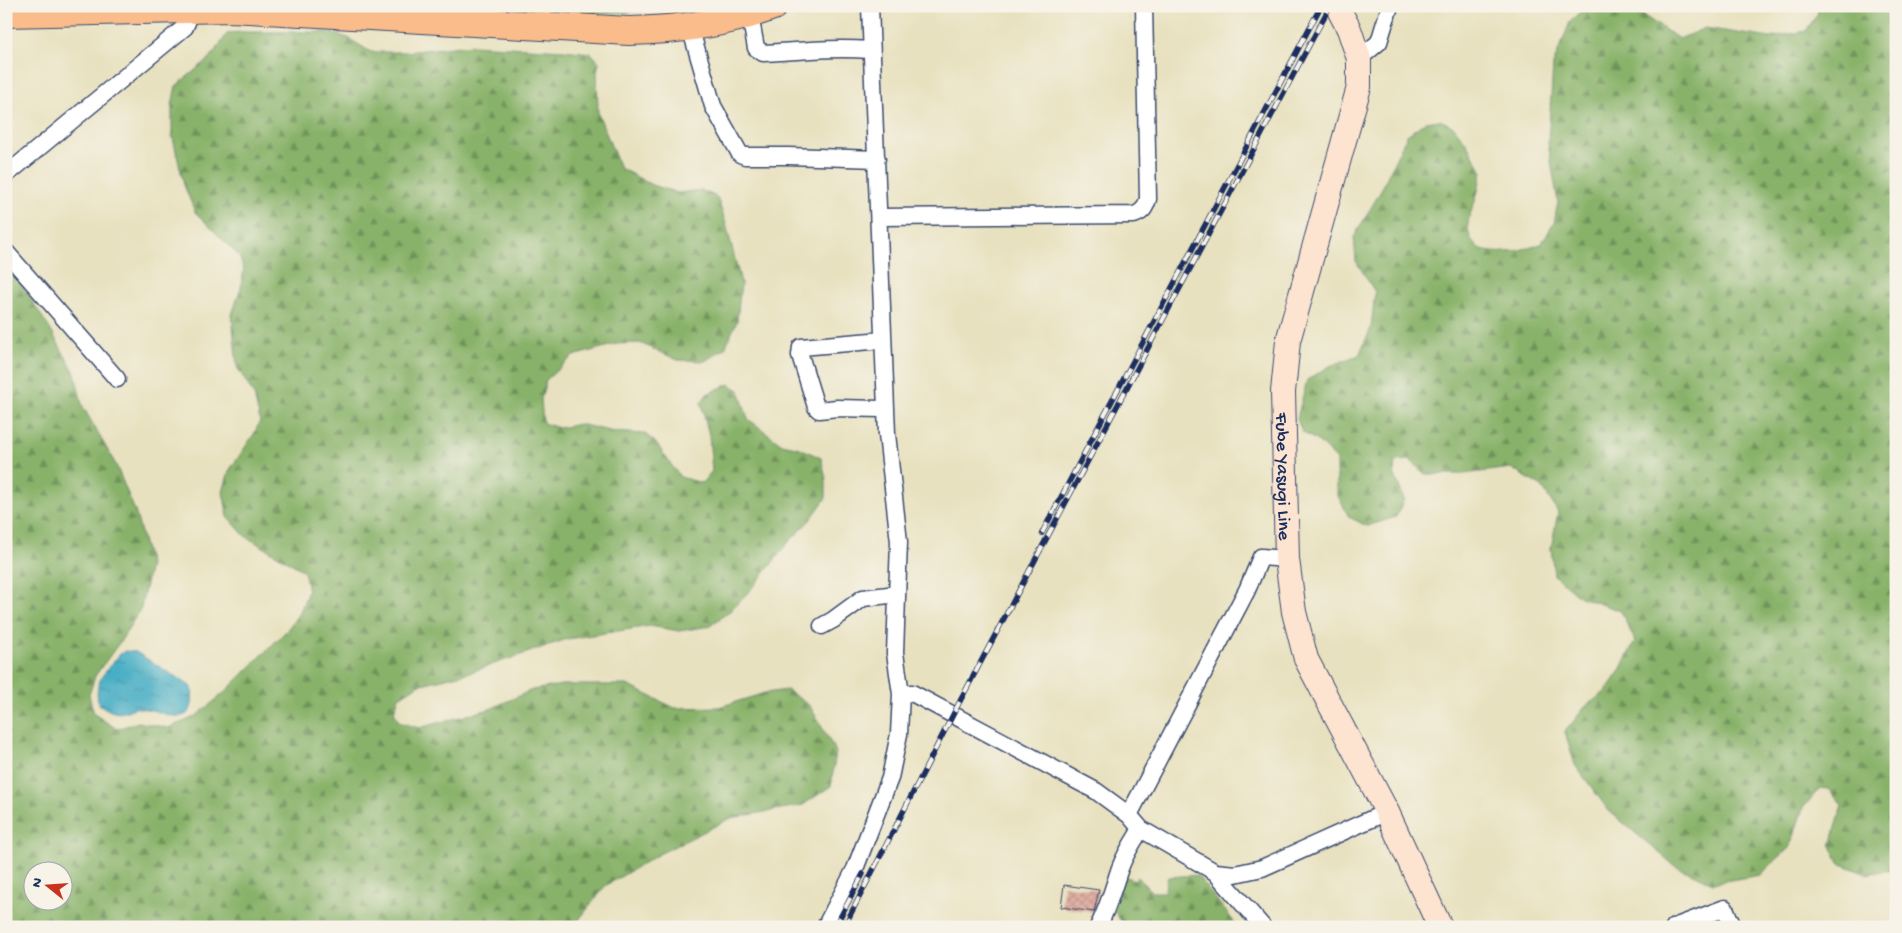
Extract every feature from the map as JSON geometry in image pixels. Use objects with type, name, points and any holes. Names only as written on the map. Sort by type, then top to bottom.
[{"type":"highway","points":[[6,13],[193,8],[431,13],[629,31],[690,27],[761,11]]},
{"type":"main road","name":"Fube Yasugi Line","points":[[1337,6],[1349,29],[1360,59],[1359,88],[1288,341],[1283,392],[1286,559],[1294,612],[1306,659],[1387,812],[1440,927]]},
{"type":"street","points":[[825,927],[855,869],[890,778],[899,734],[902,694],[895,654],[899,542],[887,434],[877,159],[870,50],[870,6]]},
{"type":"street","points":[[879,218],[1134,214],[1144,210],[1148,199],[1144,6]]},
{"type":"street","points":[[1360,59],[1378,42],[1390,6]]},
{"type":"street","points":[[6,175],[185,27],[193,8]]},
{"type":"street","points":[[761,11],[756,48],[763,53],[821,49],[870,50]]},
{"type":"street","points":[[690,27],[713,106],[740,154],[750,156],[877,159]]},
{"type":"street","points":[[6,252],[117,379]]},
{"type":"street","points":[[881,409],[837,408],[819,410],[816,407],[797,347],[883,340]]},
{"type":"street","points":[[1129,815],[1247,590],[1261,558],[1286,559]]},
{"type":"street","points":[[822,626],[863,598],[897,594]]},
{"type":"street","points":[[902,694],[912,693],[1096,791],[1129,815],[1141,829],[1215,872],[1264,927]]},
{"type":"street","points":[[1215,872],[1235,874],[1262,868],[1387,812]]},
{"type":"street","points":[[1098,927],[1114,889],[1120,868],[1141,829]]},
{"type":"street","points":[[1674,927],[1724,908],[1733,927]]},
{"type":"green space","points":[[535,6],[653,6],[626,12],[595,13]]},
{"type":"green space","points":[[1594,6],[1629,6],[1679,39],[1705,28],[1770,38],[1806,31],[1818,13],[1817,6],[1896,6],[1896,868],[1893,870],[1866,874],[1839,863],[1831,846],[1842,805],[1828,789],[1820,788],[1803,808],[1790,847],[1760,875],[1713,883],[1675,866],[1609,811],[1575,765],[1565,732],[1585,707],[1605,692],[1619,672],[1635,641],[1621,611],[1580,597],[1554,575],[1551,549],[1558,512],[1542,487],[1511,468],[1464,474],[1425,474],[1410,460],[1395,461],[1394,473],[1404,499],[1396,517],[1367,526],[1349,517],[1337,494],[1337,460],[1319,442],[1302,432],[1297,419],[1307,380],[1330,366],[1359,355],[1371,328],[1375,292],[1356,261],[1354,237],[1379,194],[1407,135],[1425,122],[1440,120],[1454,127],[1467,144],[1482,171],[1468,223],[1471,239],[1477,247],[1486,251],[1509,252],[1541,244],[1554,223],[1558,202],[1548,144],[1553,65],[1570,22],[1581,11]]},
{"type":"green space","points":[[242,32],[328,32],[348,38],[371,52],[406,52],[471,45],[591,53],[599,62],[597,71],[598,113],[620,168],[652,185],[678,193],[701,190],[717,197],[741,283],[737,321],[725,348],[705,361],[678,360],[640,343],[616,344],[573,356],[546,380],[541,399],[543,423],[559,428],[579,424],[614,432],[645,434],[655,442],[680,477],[702,483],[712,471],[709,435],[701,403],[707,394],[729,384],[739,390],[748,419],[782,444],[800,448],[821,458],[826,479],[826,498],[810,520],[788,543],[754,586],[731,610],[710,626],[679,631],[650,626],[567,639],[471,672],[418,685],[399,697],[394,712],[399,722],[419,728],[490,709],[532,690],[562,685],[627,685],[675,708],[719,707],[765,693],[787,690],[810,706],[836,752],[831,786],[803,805],[731,818],[659,854],[605,886],[578,921],[577,927],[6,927],[6,269],[16,276],[50,329],[75,373],[82,405],[116,465],[135,511],[150,565],[141,608],[122,639],[95,676],[89,695],[94,714],[117,729],[138,722],[168,728],[195,717],[225,692],[287,630],[300,612],[308,591],[304,571],[245,536],[228,517],[223,492],[229,471],[254,434],[260,421],[254,395],[237,367],[232,315],[244,270],[239,256],[195,212],[184,185],[172,134],[172,105],[176,86],[210,58],[228,33]]},
{"type":"green space","points":[[1197,875],[1238,927],[1125,927],[1113,909],[1123,876],[1134,880],[1137,877],[1152,892],[1164,892],[1168,877]]},
{"type":"water","points":[[125,651],[136,652],[192,687],[190,711],[185,715],[178,716],[137,708],[117,713],[99,704],[97,696],[99,683],[106,671],[120,654]]},
{"type":"building","points":[[1064,885],[1099,890],[1094,912],[1061,907]]},
{"type":"railway","points":[[1042,533],[1321,6]]},
{"type":"railway","points":[[844,927],[959,703],[1330,6]]},
{"type":"railway","points":[[835,927],[863,874]]}]
